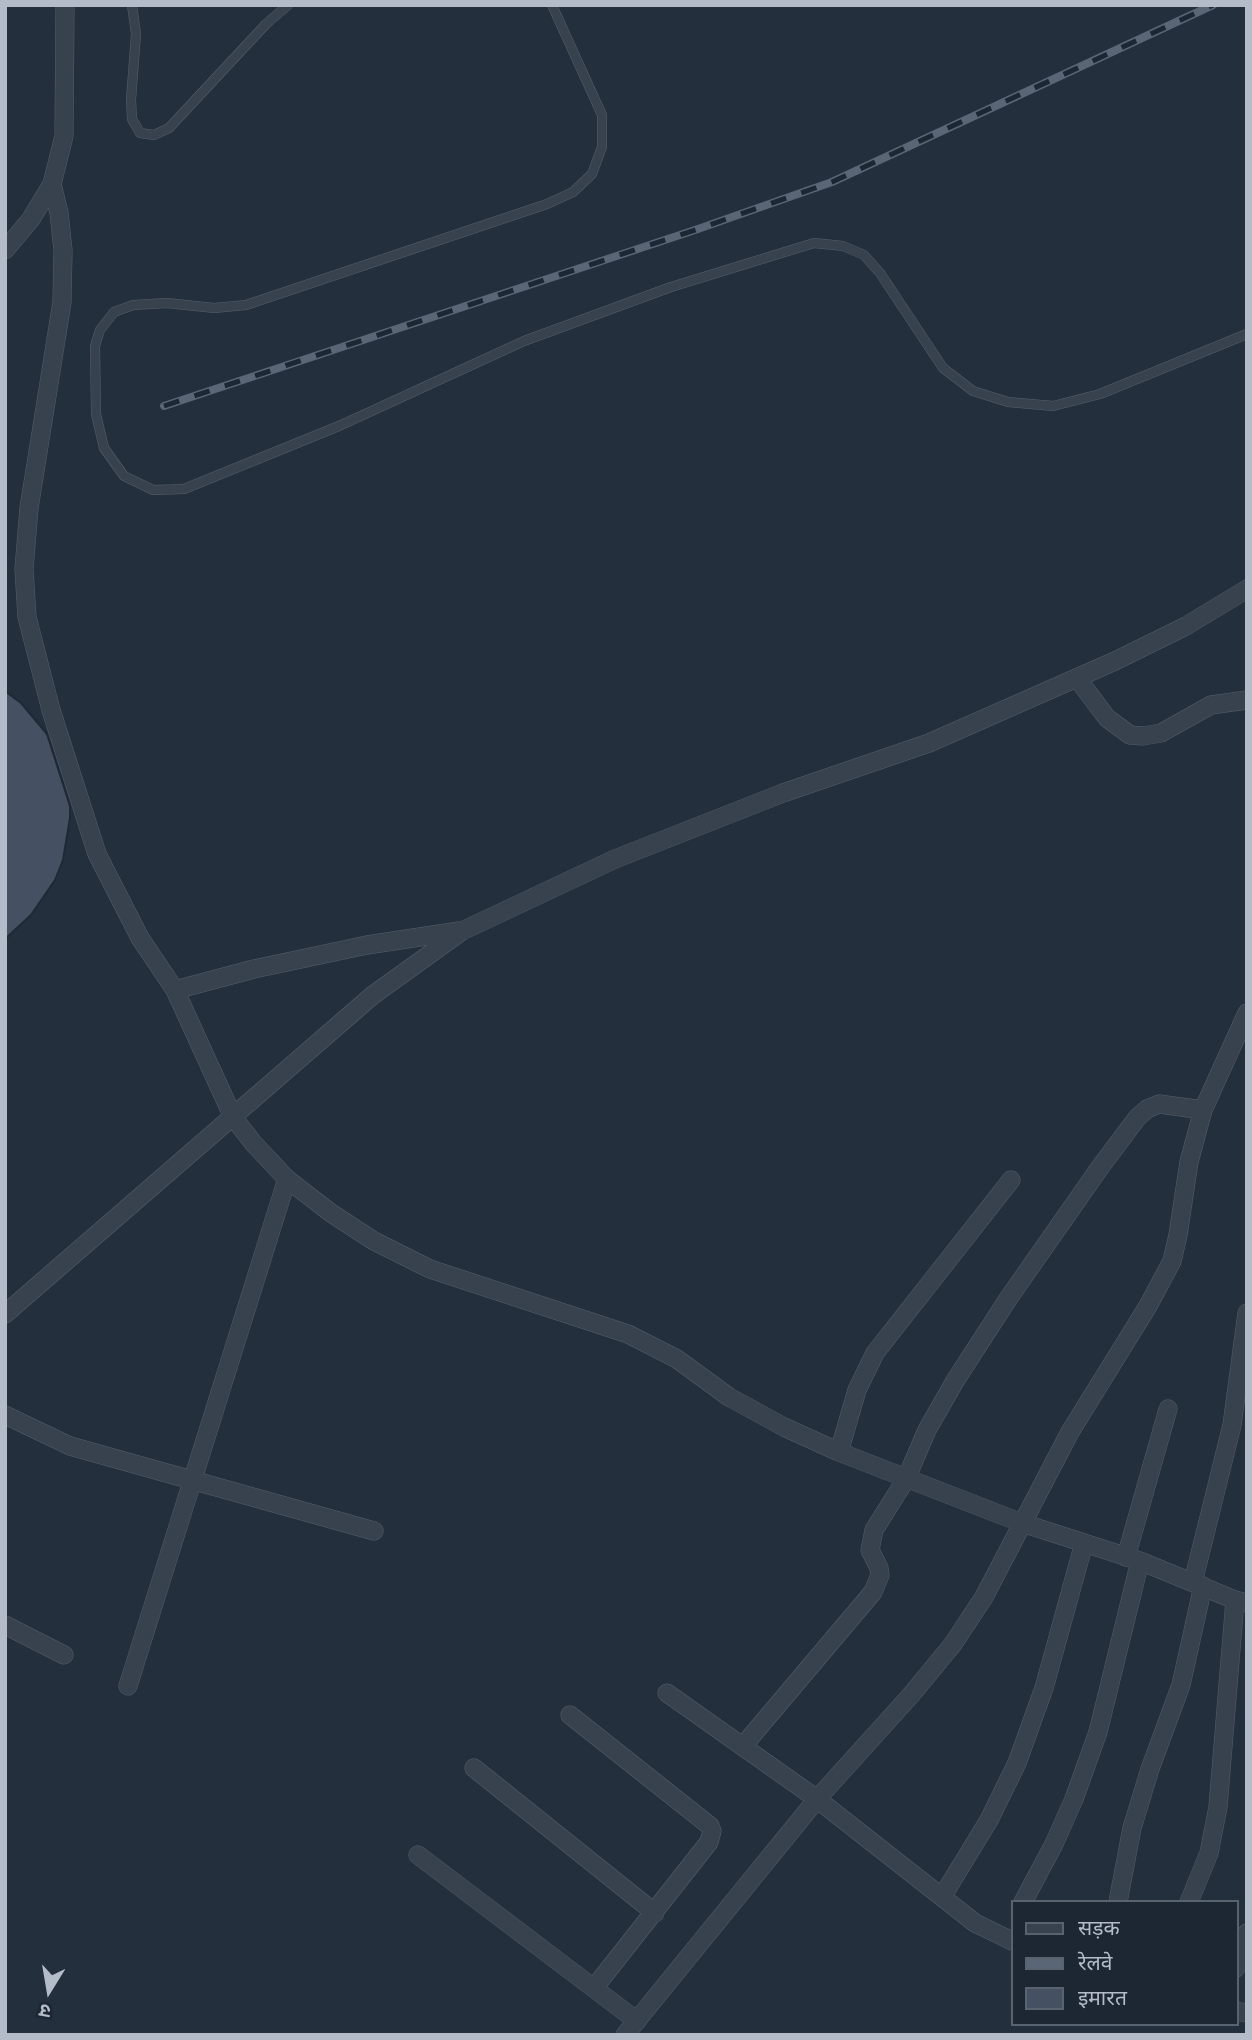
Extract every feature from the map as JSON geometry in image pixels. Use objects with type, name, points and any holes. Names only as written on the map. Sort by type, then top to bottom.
[{"type":"street","points":[[5,250],[31,219],[52,184],[64,136],[65,5]]},
{"type":"street","points":[[52,184],[63,250],[62,302],[29,508],[24,569],[27,617],[51,710],[97,854],[140,938],[175,990],[233,1117],[287,1179],[331,1213],[374,1241],[419,1264],[628,1335],[677,1359],[729,1396],[784,1427],[839,1452],[1022,1523],[1133,1559],[1241,1602],[1218,1807],[1209,1853],[1190,1900]]},
{"type":"street","points":[[5,1314],[373,995],[462,930],[615,859],[783,793],[929,743],[1077,678],[1186,626],[1247,589]]},
{"type":"street","points":[[1077,678],[1107,718],[1130,735],[1161,733],[1210,705],[1247,700]]},
{"type":"street","points":[[175,990],[254,969],[367,945],[462,930]]},
{"type":"street","points":[[625,2035],[817,1799],[953,1644],[985,1597],[1070,1432],[1148,1306],[1172,1261],[1189,1162],[1203,1110],[1247,1014]]},
{"type":"street","points":[[743,1746],[873,1592],[880,1575],[870,1542],[874,1530],[906,1479],[927,1430],[1007,1299],[1058,1225],[1137,1118],[1147,1109],[1159,1104],[1203,1110]]},
{"type":"street","points":[[128,1686],[287,1179]]},
{"type":"street","points":[[839,1452],[857,1390],[875,1353],[1011,1180]]},
{"type":"street","points":[[1118,1900],[1132,1828],[1181,1685],[1221,1473],[1240,1409],[1247,1313]]},
{"type":"street","points":[[1024,1900],[1054,1844],[1098,1732],[1133,1559],[1168,1409]]},
{"type":"street","points":[[5,1415],[70,1446],[127,1464],[192,1478],[374,1531]]},
{"type":"street","points":[[942,1897],[989,1820],[1017,1763],[1044,1688],[1084,1543]]},
{"type":"street","points":[[5,1625],[64,1655]]},
{"type":"street","points":[[667,1693],[817,1799],[975,1923],[1008,1939]]},
{"type":"street","points":[[570,1715],[710,1826],[712,1831],[709,1842],[594,1988]]},
{"type":"street","points":[[474,1768],[654,1913]]},
{"type":"street","points":[[418,1855],[637,2021]]},
{"type":"street","points":[[1238,1962],[1247,1933]]},
{"type":"lane","points":[[132,5],[136,34],[132,119],[141,133],[154,135],[169,128],[266,24],[288,5]]},
{"type":"lane","points":[[552,5],[602,115],[602,148],[592,174],[573,192],[547,204],[246,305],[214,308],[167,303],[145,304],[114,312],[100,330],[95,346],[96,414],[104,448],[124,476],[153,490],[184,489],[339,426],[548,332],[671,287],[814,243],[844,246],[864,255],[880,273],[943,368],[973,391],[1008,402],[1053,406],[1100,394],[1247,334]]},
{"type":"building","points":[[5,691],[21,703],[47,734],[70,806],[70,818],[63,860],[55,880],[31,915],[5,939]]},
{"type":"railway","points":[[164,406],[832,182],[1213,5]]}]
